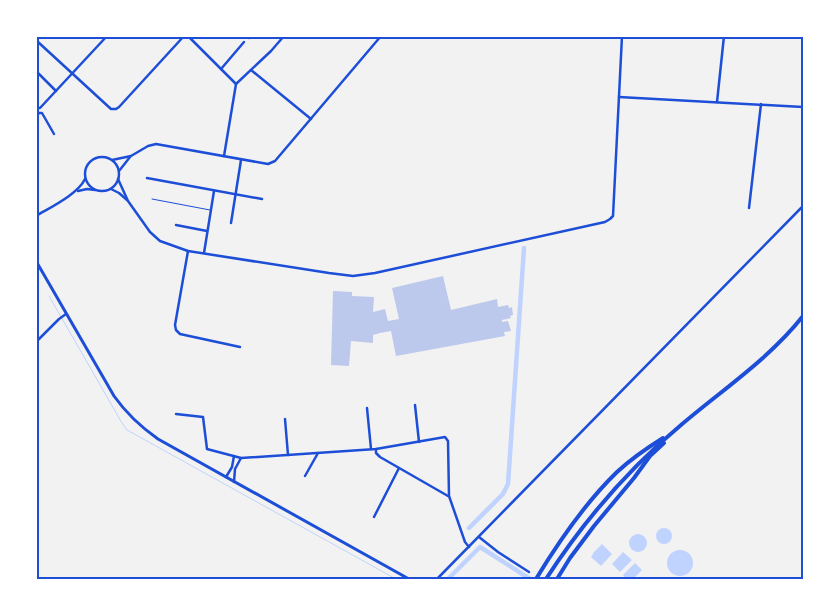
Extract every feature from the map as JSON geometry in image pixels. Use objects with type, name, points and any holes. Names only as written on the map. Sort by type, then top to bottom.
[{"type":"highway","points":[[546,579],[569,544],[616,486],[646,455],[778,344],[803,316]]},
{"type":"highway","points":[[536,579],[568,530],[610,480],[627,464],[675,430]]},
{"type":"highway","points":[[557,579],[594,526],[650,456],[675,430]]},
{"type":"main road","points":[[36,261],[114,396],[139,425],[234,482],[409,579]]},
{"type":"street","points":[[36,108],[40,108],[107,36]]},
{"type":"street","points":[[36,41],[111,109],[119,107],[186,36],[236,84]]},
{"type":"street","points":[[224,156],[236,84],[284,36]]},
{"type":"street","points":[[112,160],[131,156],[148,146],[156,144],[268,164],[275,161],[381,36]]},
{"type":"street","points":[[118,179],[128,201],[150,232],[160,241],[188,251],[328,274],[353,276],[374,273],[605,222],[613,216],[622,36]]},
{"type":"street","points":[[717,102],[724,36]]},
{"type":"street","points":[[221,69],[244,42]]},
{"type":"street","points":[[251,70],[311,119]]},
{"type":"street","points":[[36,71],[56,91]]},
{"type":"street","points":[[619,97],[803,107]]},
{"type":"street","points":[[749,208],[760,104]]},
{"type":"street","points":[[36,116],[42,112],[54,134]]},
{"type":"street","points":[[119,171],[131,156]]},
{"type":"street","points":[[36,216],[77,191],[83,185],[86,178],[86,168],[93,160],[103,157],[112,160],[117,165],[119,171],[115,185],[105,190],[87,189],[77,191]]},
{"type":"street","points":[[231,223],[242,160]]},
{"type":"street","points":[[86,178],[91,186],[98,190]]},
{"type":"street","points":[[147,178],[262,199]]},
{"type":"street","points":[[110,188],[128,201]]},
{"type":"street","points":[[204,254],[214,191]]},
{"type":"street","points":[[438,579],[803,206]]},
{"type":"street","points":[[176,225],[207,231]]},
{"type":"street","points":[[188,251],[175,325],[176,330],[180,334],[240,347]]},
{"type":"street","points":[[36,342],[66,314]]},
{"type":"street","points":[[415,405],[419,442]]},
{"type":"street","points":[[367,408],[371,449]]},
{"type":"street","points":[[176,414],[203,417],[206,449],[241,458],[376,449],[444,437],[448,441],[449,496],[465,542],[469,547]]},
{"type":"street","points":[[285,419],[288,455]]},
{"type":"street","points":[[376,449],[380,457],[449,496]]},
{"type":"street","points":[[305,476],[318,453]]},
{"type":"street","points":[[226,477],[232,468],[234,456]]},
{"type":"street","points":[[234,482],[235,469],[241,458]]},
{"type":"street","points":[[374,517],[399,468]]},
{"type":"street","points":[[478,537],[529,572]]},
{"type":"lane","points":[[152,199],[211,210]]},
{"type":"water","points":[[664,528],[670,530],[672,536],[670,542],[664,544],[658,542],[656,536],[658,530]]},
{"type":"water","points":[[638,534],[644,537],[647,543],[644,549],[638,552],[632,549],[629,543],[632,537]]},
{"type":"water","points":[[602,544],[612,554],[601,566],[591,557]]},
{"type":"water","points":[[680,550],[689,554],[693,563],[689,572],[680,576],[671,572],[667,563],[671,554]]},
{"type":"water","points":[[623,552],[632,560],[620,572],[612,564]]},
{"type":"water","points":[[635,563],[642,570],[633,579],[626,579],[623,575]]},
{"type":"building","points":[[443,276],[451,310],[497,299],[498,307],[508,305],[509,308],[512,307],[513,315],[510,316],[511,318],[502,320],[502,322],[508,321],[511,331],[504,332],[505,336],[396,356],[391,331],[380,333],[373,335],[373,343],[351,341],[349,366],[331,365],[333,291],[352,292],[352,296],[374,297],[373,312],[385,309],[388,321],[399,319],[392,288]]},
{"type":"waterway","points":[[469,528],[503,494],[508,484],[524,248]]},
{"type":"waterway","points":[[49,296],[127,430],[396,579]]},
{"type":"waterway","points":[[448,579],[480,547],[530,579]]}]
